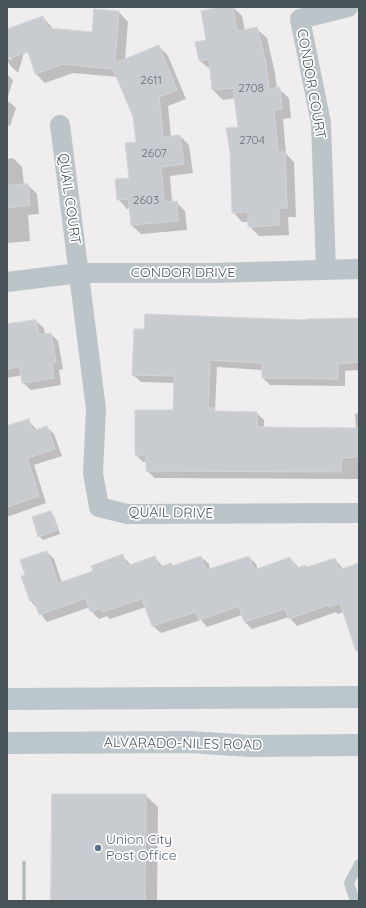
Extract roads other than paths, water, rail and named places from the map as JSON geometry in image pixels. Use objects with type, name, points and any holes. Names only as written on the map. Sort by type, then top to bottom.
[{"type":"main road","points":[[7,698],[359,696]]},
{"type":"main road","name":"ALVARADO-NILES ROAD","points":[[7,743],[191,742],[249,746],[359,745]]},
{"type":"street","name":"CONDOR COURT","points":[[326,270],[321,123],[300,19],[348,7]]},
{"type":"street","name":"QUAIL COURT","points":[[60,125],[79,273]]},
{"type":"street","name":"CONDOR DRIVE","points":[[7,282],[79,273],[212,273],[359,270]]},
{"type":"street","name":"QUAIL DRIVE","points":[[79,273],[96,409],[93,473],[99,506],[128,514],[359,513]]},
{"type":"lane","points":[[355,901],[348,883],[359,864]]},
{"type":"railway","points":[[24,862],[24,901]]},
{"type":"place","name":"Union City Post Office","points":[[98,848]]}]
